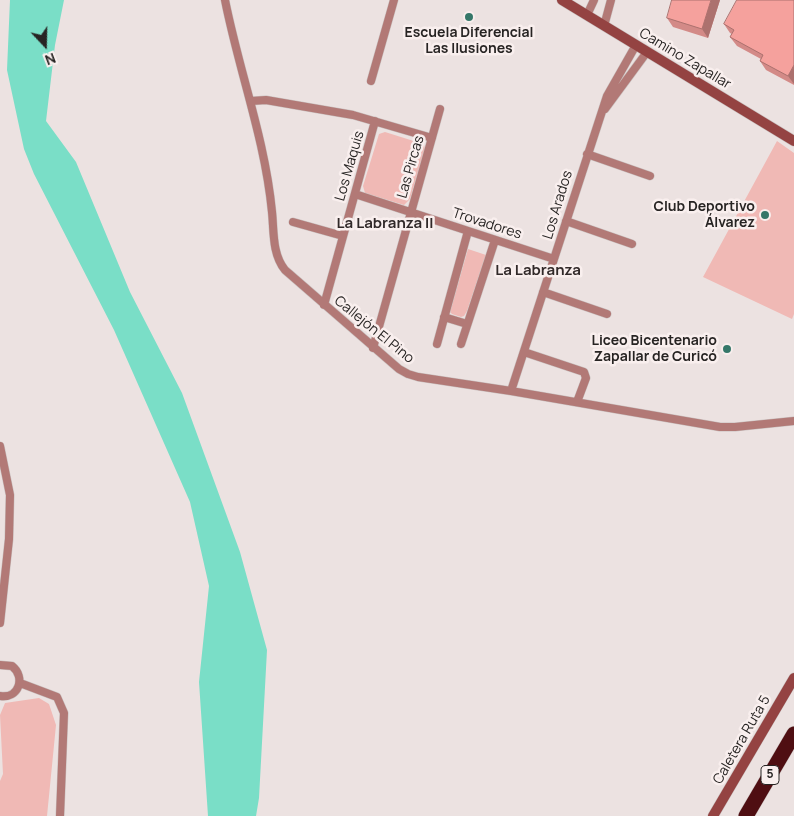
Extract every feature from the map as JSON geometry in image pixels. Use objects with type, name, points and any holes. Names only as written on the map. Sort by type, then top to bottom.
[{"type":"highway","name":"5","points":[[746,816],[794,734]]},
{"type":"highway","name":"5","points":[[758,816],[794,754]]},
{"type":"street","name":"Callejón El Pino","points":[[225,0],[268,177],[278,259],[285,270],[399,369],[413,376],[720,427],[794,421]]},
{"type":"street","points":[[371,81],[394,0]]},
{"type":"street","name":"Camino Zapallar","points":[[562,0],[794,141]]},
{"type":"street","points":[[587,15],[594,0]]},
{"type":"street","points":[[604,26],[611,0]]},
{"type":"street","name":"Los Arados","points":[[511,391],[587,154],[611,87],[636,45]]},
{"type":"street","name":"Los Arados","points":[[602,112],[622,88],[647,52]]},
{"type":"street","points":[[251,101],[266,100],[353,115],[432,138]]},
{"type":"street","name":"Las Pircas","points":[[373,348],[440,109]]},
{"type":"street","name":"Los Maquis","points":[[324,305],[375,122]]},
{"type":"street","points":[[587,154],[650,176]]},
{"type":"street","name":"Trovadores","points":[[355,194],[554,259]]},
{"type":"street","points":[[566,221],[632,244]]},
{"type":"street","points":[[293,222],[343,236]]},
{"type":"street","points":[[437,344],[468,231]]},
{"type":"street","points":[[461,344],[495,240]]},
{"type":"street","points":[[544,292],[607,314]]},
{"type":"street","points":[[444,317],[467,324]]},
{"type":"street","points":[[524,352],[584,372],[586,378],[577,402]]},
{"type":"street","points":[[0,446],[10,496],[10,539],[0,623]]},
{"type":"street","points":[[0,665],[7,665],[16,669],[19,674],[20,683],[19,688],[12,694],[0,696]]},
{"type":"street","name":"Caletera Ruta 5","points":[[713,816],[794,678]]},
{"type":"street","points":[[20,683],[57,697],[64,713],[60,816]]},
{"type":"shaded area","points":[[10,0],[64,0],[55,45],[46,121],[76,162],[130,292],[182,393],[240,552],[267,650],[259,798],[256,816],[208,816],[199,682],[209,586],[190,502],[114,330],[34,174],[24,149],[7,70]]},
{"type":"shaded area","points":[[385,132],[424,145],[425,149],[410,199],[404,205],[365,193],[363,186],[379,134]]},
{"type":"shaded area","name":"Club Deportivo Álvarez","points":[[777,141],[794,153],[794,314],[792,319],[703,277]]},
{"type":"shaded area","points":[[468,249],[486,255],[467,311],[461,317],[450,312]]},
{"type":"shaded area","points":[[39,698],[49,704],[56,725],[47,816],[0,816],[0,781],[3,774],[0,715],[5,703]]},
{"type":"building","points":[[672,0],[711,0],[702,29],[667,18]]},
{"type":"building","points":[[737,0],[794,0],[794,65],[788,76],[760,61],[763,55],[730,37],[734,30],[724,24]]},
{"type":"place","name":"Escuela Diferencial Las Ilusiones","points":[[469,17]]},
{"type":"place","name":"Club Deportivo Álvarez","points":[[765,215]]},
{"type":"place","name":"Liceo Bicentenario Zapallar de Curicó","points":[[727,349]]},
{"type":"district","name":"La Labranza II","points":[[385,224]]},
{"type":"district","name":"La Labranza","points":[[538,271]]}]
